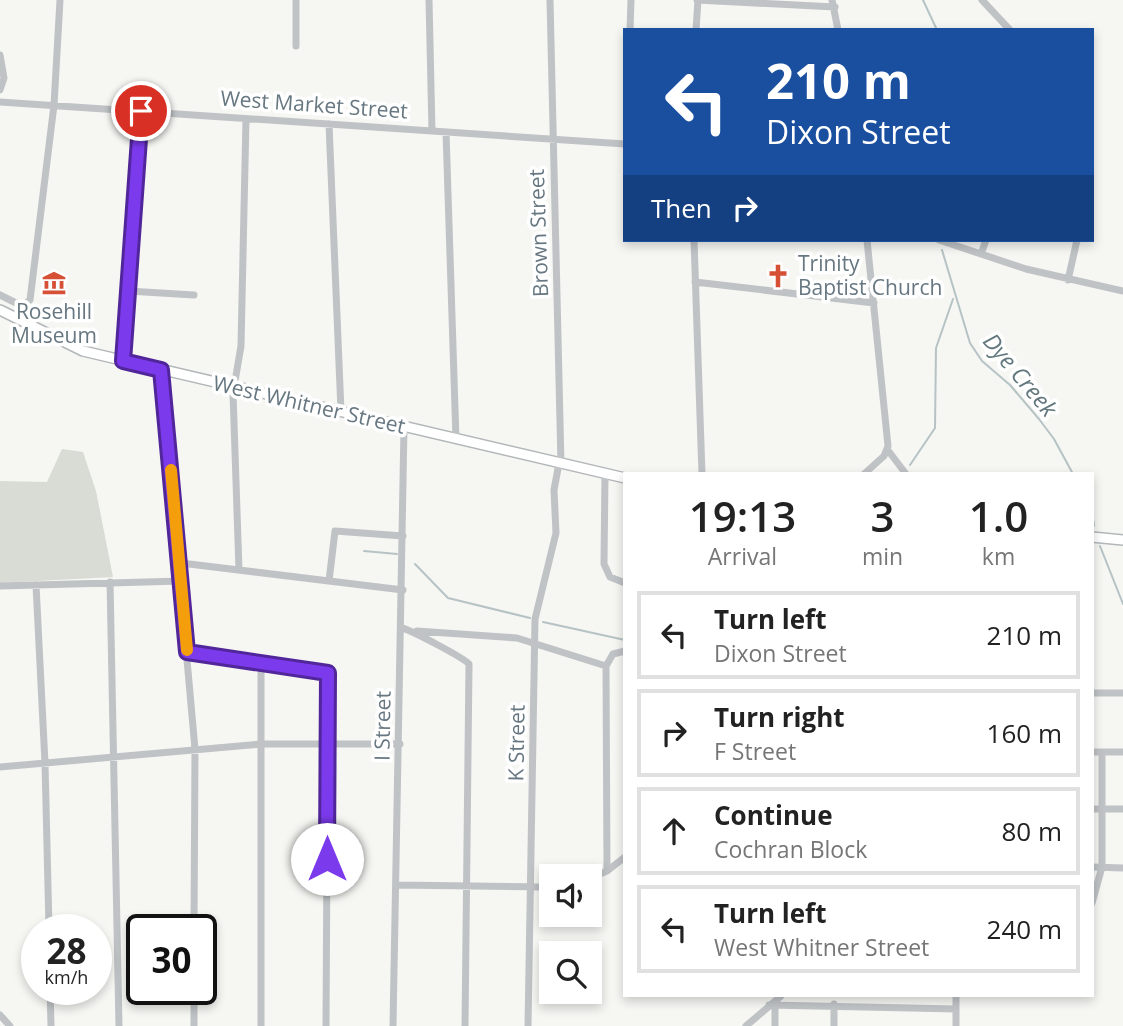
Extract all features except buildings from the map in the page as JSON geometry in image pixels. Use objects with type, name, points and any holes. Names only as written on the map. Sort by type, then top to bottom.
[{"type":"main road","name":"West Whitner Street","points":[[0,310],[59,341],[123,361],[623,478]]},
{"type":"main road","points":[[1094,537],[1123,540]]},
{"type":"street","points":[[0,295],[22,306],[30,300],[54,105],[60,0]]},
{"type":"street","points":[[296,0],[296,46]]},
{"type":"street","points":[[429,0],[432,131]]},
{"type":"street","name":"Brown Street","points":[[550,0],[561,342],[560,463]]},
{"type":"street","points":[[630,28],[631,0]]},
{"type":"street","points":[[696,28],[698,0],[834,3],[838,28]]},
{"type":"street","points":[[982,0],[1007,28]]},
{"type":"street","points":[[0,55],[4,78],[0,90]]},
{"type":"street","name":"West Market Street","points":[[0,102],[623,144]]},
{"type":"street","points":[[123,361],[141,111]]},
{"type":"street","points":[[239,570],[234,387],[241,346],[246,118]]},
{"type":"street","points":[[329,124],[341,411]]},
{"type":"street","points":[[446,132],[456,439]]},
{"type":"street","points":[[694,242],[702,472]]},
{"type":"street","points":[[867,242],[887,449],[904,472]]},
{"type":"street","points":[[945,242],[1068,280],[1123,291]]},
{"type":"street","points":[[981,254],[985,242]]},
{"type":"street","points":[[1068,280],[1077,242]]},
{"type":"street","points":[[695,282],[874,303]]},
{"type":"street","points":[[128,291],[194,295]]},
{"type":"street","points":[[161,370],[181,563],[195,749],[194,914]]},
{"type":"street","name":"I Street","points":[[394,1026],[404,428]]},
{"type":"street","points":[[866,472],[887,449]]},
{"type":"street","name":"K Street","points":[[528,1026],[537,645],[535,619],[556,533],[554,490],[560,463]]},
{"type":"street","points":[[605,473],[604,565],[610,577],[623,582]]},
{"type":"street","points":[[329,581],[335,531],[403,536]]},
{"type":"street","points":[[181,563],[402,590]]},
{"type":"street","points":[[0,586],[182,581]]},
{"type":"street","points":[[110,582],[120,1026]]},
{"type":"street","points":[[36,585],[45,763],[49,914]]},
{"type":"street","points":[[402,628],[517,638],[606,666]]},
{"type":"street","points":[[417,631],[435,647],[464,659],[469,664],[465,1026]]},
{"type":"street","points":[[607,871],[606,666],[612,654],[623,651]]},
{"type":"street","points":[[187,652],[328,673],[326,1026]]},
{"type":"street","points":[[261,663],[261,1026]]},
{"type":"street","points":[[1094,693],[1123,693]]},
{"type":"street","points":[[0,767],[261,744],[400,744]]},
{"type":"street","points":[[1094,752],[1123,752]]},
{"type":"street","points":[[1094,896],[1102,867],[1102,752]]},
{"type":"street","points":[[1094,809],[1123,809]]},
{"type":"street","points":[[602,873],[623,859]]},
{"type":"street","points":[[1094,867],[1123,868]]},
{"type":"street","points":[[396,885],[539,887]]},
{"type":"street","points":[[746,1026],[780,997]]},
{"type":"street","points":[[956,997],[956,1026]]},
{"type":"street","points":[[772,1005],[810,1000],[834,1004],[956,1009]]},
{"type":"street","points":[[834,1004],[834,1026]]},
{"type":"street","points":[[50,1005],[51,1026]]},
{"type":"street","points":[[194,1005],[194,1026]]},
{"type":"street","points":[[772,1005],[775,1026]]},
{"type":"street","points":[[0,1015],[10,1026]]},
{"type":"shaded area","points":[[62,449],[83,452],[96,491],[113,577],[0,583],[0,481],[47,482]]},
{"type":"waterway","name":"Dye Creek","points":[[923,0],[936,28]]},
{"type":"waterway","name":"Dye Creek","points":[[942,250],[970,343],[982,361],[1010,385],[1039,419],[1054,439],[1072,472]]},
{"type":"waterway","points":[[910,465],[935,428],[936,348],[953,299]]},
{"type":"waterway","name":"Dye Creek","points":[[1100,546],[1123,604]]},
{"type":"waterway","points":[[364,551],[397,554]]},
{"type":"waterway","points":[[415,564],[448,598],[530,618]]},
{"type":"waterway","points":[[543,622],[623,640]]},
{"type":"slow traffic","points":[[171,470],[187,650]]},
{"type":"place","name":"Trinity Baptist Church","points":[[778,276]]},
{"type":"place","name":"Rosehill Museum","points":[[54,283]]},
{"type":"route","points":[[141,111],[123,361],[161,370],[181,563],[187,652],[328,673],[327,859]]}]
